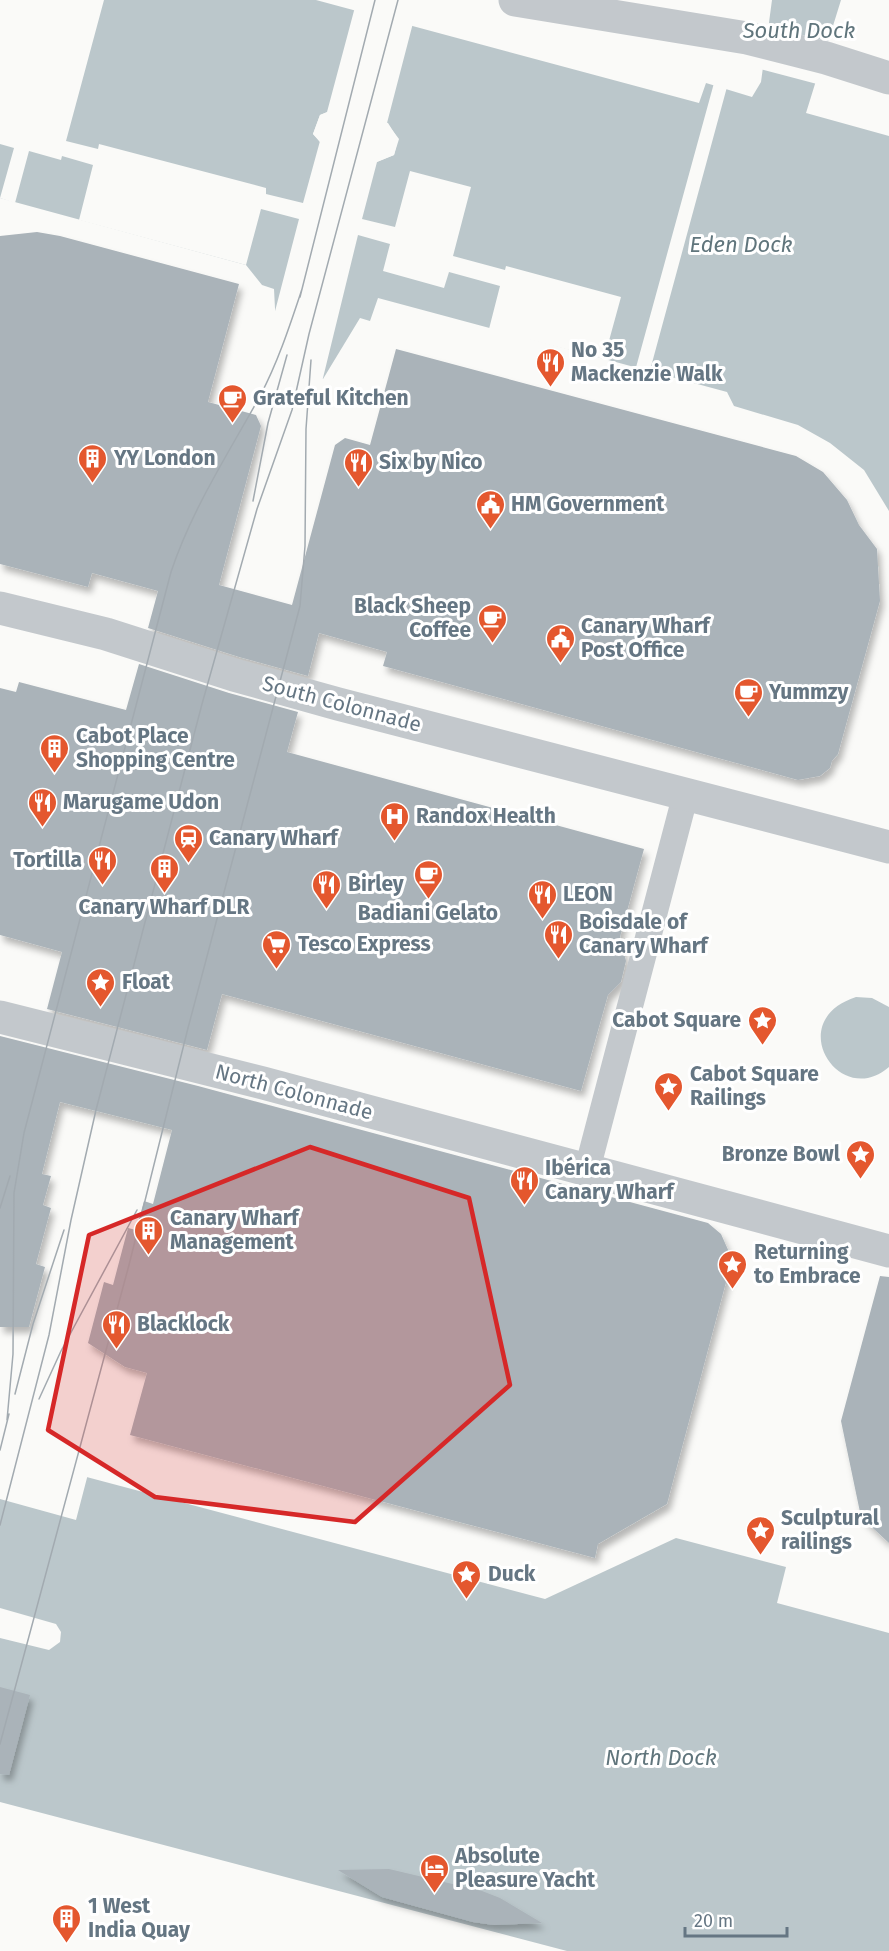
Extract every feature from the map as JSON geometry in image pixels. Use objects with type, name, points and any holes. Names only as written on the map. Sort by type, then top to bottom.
[{"type":"street","points":[[515,0],[754,40],[826,58],[889,78]]},
{"type":"street","name":"South Colonnade","points":[[0,608],[106,634],[234,675],[338,704],[686,793]]},
{"type":"street","points":[[889,847],[686,793],[587,1170],[889,1251]]},
{"type":"street","name":"North Colonnade","points":[[0,1017],[263,1083],[587,1170]]},
{"type":"highlighted area","points":[[310,1147],[469,1198],[510,1385],[355,1522],[155,1497],[48,1430],[89,1235]]},
{"type":"water","name":"Eden Dock","points":[[2,0],[316,0],[699,103],[706,83],[752,97],[761,82],[772,0],[841,0],[806,113],[889,136],[889,511],[864,470],[830,443],[798,425],[734,406],[727,392],[378,298],[370,321],[360,318],[323,379],[278,367],[274,289],[262,285],[246,265],[0,198],[0,8]],"holes":[[[336,109],[388,123],[398,139],[394,155],[374,163],[325,148],[313,134],[320,115]]]},
{"type":"water","points":[[856,997],[872,998],[889,1007],[889,1067],[870,1077],[853,1078],[838,1070],[826,1057],[821,1041],[823,1024],[834,1009]]},
{"type":"water","name":"North Dock","points":[[0,1454],[545,1599],[676,1538],[786,1567],[777,1603],[889,1633],[889,1951],[567,1951],[0,1802]]},
{"type":"pier","points":[[0,0],[104,0],[66,141],[98,149],[99,144],[266,188],[266,194],[303,203],[320,141],[313,134],[320,115],[327,112],[355,7],[413,23],[387,123],[399,139],[394,155],[377,162],[362,219],[395,227],[410,171],[471,187],[453,256],[505,270],[506,266],[621,297],[604,359],[489,329],[500,286],[449,272],[444,288],[383,271],[390,244],[358,235],[322,382],[277,369],[273,319],[299,219],[261,209],[246,265],[79,220],[93,165],[62,156],[61,160],[29,151],[15,203],[0,198],[14,148],[0,144]],"holes":[[[336,112],[386,126],[395,140],[391,153],[374,160],[327,145],[317,133],[322,117]]]},
{"type":"pier","points":[[766,26],[830,42],[817,84],[760,69]]},
{"type":"pier","points":[[714,83],[727,87],[649,374],[644,373],[643,370],[635,371]]},
{"type":"pier","points":[[0,1451],[88,1474],[76,1520],[0,1499]]},
{"type":"pier","points":[[0,1608],[56,1624],[61,1632],[60,1642],[49,1650],[0,1638]]},
{"type":"building","points":[[37,232],[60,236],[239,284],[208,402],[256,415],[261,426],[219,585],[292,605],[335,445],[345,438],[370,445],[396,349],[796,456],[823,472],[847,500],[859,525],[877,549],[880,601],[838,754],[830,768],[820,776],[798,780],[383,666],[387,652],[319,633],[308,676],[148,628],[158,591],[92,573],[88,587],[0,564],[0,236]]},
{"type":"building","points":[[139,664],[298,712],[287,752],[644,849],[620,937],[626,961],[621,982],[608,995],[581,1091],[222,994],[207,1050],[47,1009],[62,952],[0,935],[0,688],[16,692],[19,682],[126,710]]},
{"type":"building","points":[[0,1036],[198,1086],[708,1223],[721,1234],[729,1252],[729,1271],[667,1504],[598,1544],[595,1558],[130,1435],[147,1373],[125,1367],[88,1343],[104,1282],[113,1285],[128,1228],[136,1230],[144,1201],[153,1204],[172,1130],[60,1102],[42,1174],[51,1176],[43,1205],[51,1208],[36,1264],[45,1267],[29,1327],[0,1327]]},
{"type":"building","points":[[880,1276],[889,1277],[889,1543],[861,1517],[841,1421]]},
{"type":"building","points":[[0,1687],[30,1695],[9,1775],[0,1774]]},
{"type":"building","name":"Absolute Pleasure Yacht","points":[[389,1869],[482,1891],[500,1898],[542,1923],[494,1925],[473,1922],[382,1897],[338,1870]]},
{"type":"tram line","points":[[300,297],[375,0]]},
{"type":"tram line","points":[[0,1525],[49,1335],[71,1220],[96,1110],[202,704],[257,509],[292,410],[309,334],[398,0]]},
{"type":"tram line","points":[[7,1420],[13,1354],[14,1193],[24,1133],[171,572],[200,504],[260,396],[283,343],[302,289]]},
{"type":"tram line","points":[[253,501],[268,423],[287,355]]},
{"type":"tram line","points":[[0,1744],[129,1265],[188,1028],[300,606],[305,546],[306,429],[311,360]]},
{"type":"tram line","points":[[0,1208],[10,1176]]},
{"type":"tram line","points":[[39,1399],[61,1351],[137,1210]]},
{"type":"tram line","points":[[15,1394],[33,1324],[64,1230]]},
{"type":"tram line","points":[[0,1450],[9,1414]]},
{"type":"place","name":"No 35 Mackenzie Walk","points":[[550,388]]},
{"type":"place","name":"Grateful Kitchen","points":[[232,424]]},
{"type":"place","name":"YY London","points":[[93,484]]},
{"type":"place","name":"Six by Nico","points":[[358,488]]},
{"type":"place","name":"HM Government","points":[[490,530]]},
{"type":"place","name":"Black Sheep Coffee","points":[[492,644]]},
{"type":"place","name":"Canary Wharf Post Office","points":[[560,664]]},
{"type":"place","name":"Yummzy","points":[[748,718]]},
{"type":"place","name":"Cabot Place Shopping Centre","points":[[55,774]]},
{"type":"place","name":"Marugame Udon","points":[[42,828]]},
{"type":"place","name":"Randox Health","points":[[395,842]]},
{"type":"place","name":"Canary Wharf","points":[[188,864]]},
{"type":"place","name":"Tortilla","points":[[103,886]]},
{"type":"place","name":"Canary Wharf DLR","points":[[164,894]]},
{"type":"place","name":"Badiani Gelato","points":[[428,900]]},
{"type":"place","name":"Birley","points":[[327,910]]},
{"type":"place","name":"LEON","points":[[542,920]]},
{"type":"place","name":"Boisdale of Canary Wharf","points":[[558,960]]},
{"type":"place","name":"Tesco Express","points":[[277,970]]},
{"type":"place","name":"Float","points":[[101,1008]]},
{"type":"place","name":"Cabot Square","points":[[762,1046]]},
{"type":"place","name":"Cabot Square Railings","points":[[669,1112]]},
{"type":"place","name":"Bronze Bowl","points":[[861,1180]]},
{"type":"place","name":"Ibérica Canary Wharf","points":[[524,1206]]},
{"type":"place","name":"Canary Wharf Management","points":[[149,1256]]},
{"type":"place","name":"Returning to Embrace","points":[[733,1290]]},
{"type":"place","name":"Blacklock","points":[[116,1350]]},
{"type":"place","name":"Sculptural railings","points":[[760,1556]]},
{"type":"place","name":"Duck","points":[[467,1600]]},
{"type":"place","name":"Absolute Pleasure Yacht","points":[[434,1894]]},
{"type":"place","name":"1 West India Quay","points":[[67,1944]]},
{"type":"water label","name":"South Dock","points":[[799,30]]}]
